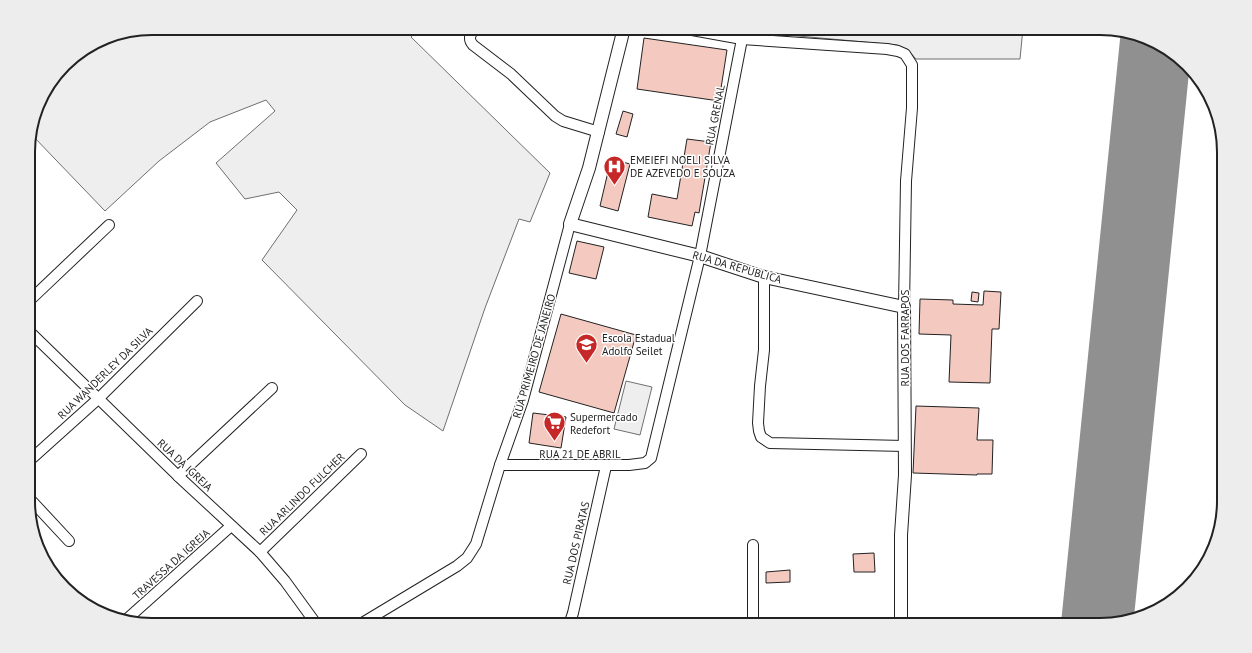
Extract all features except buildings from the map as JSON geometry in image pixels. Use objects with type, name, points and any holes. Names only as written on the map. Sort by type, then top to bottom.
[{"type":"street","points":[[470,35],[469,40],[473,45],[511,74],[555,116],[563,121],[599,132]]},
{"type":"street","name":"RUA PRIMEIRO DE JANEIRO","points":[[371,618],[457,566],[467,558],[476,544],[500,465],[523,400],[570,224],[589,168],[599,132],[622,35]]},
{"type":"street","points":[[720,35],[742,39]]},
{"type":"street","name":"RUA DOS FARRAPOS","points":[[742,39],[898,50],[905,54],[912,65],[912,108],[906,181],[904,307],[905,475],[901,535],[901,618]]},
{"type":"street","name":"RUA GRENAL","points":[[654,452],[700,256],[742,39]]},
{"type":"street","name":"RUA DA REPÚBLICA","points":[[570,224],[700,256],[764,277],[904,307]]},
{"type":"street","points":[[35,295],[109,225]]},
{"type":"street","points":[[764,277],[764,350],[758,423],[761,437],[770,443],[905,446]]},
{"type":"street","name":"RUA WANDERLEY DA SILVA","points":[[35,455],[98,399],[197,301]]},
{"type":"street","name":"RUA DA IGREJA","points":[[35,337],[178,476],[260,552],[285,581],[313,618]]},
{"type":"street","points":[[178,476],[272,388]]},
{"type":"street","name":"RUA 21 DE ABRIL","points":[[500,465],[635,465],[645,463],[651,459],[654,452]]},
{"type":"street","name":"RUA ARLINDO FULCHER","points":[[260,552],[361,454]]},
{"type":"street","name":"RUA DOS PIRATAS","points":[[571,618],[606,466]]},
{"type":"street","points":[[35,505],[68,541]]},
{"type":"street","name":"TRAVESSA DA IGREJA","points":[[130,616],[231,526]]},
{"type":"street","points":[[753,546],[753,618]]},
{"type":"shaded area","points":[[144,35],[413,35],[411,37],[550,173],[530,222],[519,219],[485,308],[443,431],[405,405],[262,260],[297,210],[279,192],[245,199],[216,163],[275,111],[266,100],[210,122],[159,161],[105,211],[36,139],[39,121],[51,93],[59,81],[75,64],[100,47],[114,41]]},
{"type":"shaded area","points":[[788,35],[1022,35],[1020,59],[916,59],[908,50],[897,45]]},
{"type":"shaded area","points":[[626,381],[652,387],[640,435],[614,429]]},
{"type":"runway","points":[[1098,618],[1155,49]]},
{"type":"place","name":"EMEIEFI NOELI SILVA DE AZEVEDO E SOUZA","points":[[614,186]]},
{"type":"place","name":"Escola Estadual Adolfo Seilet","points":[[587,364]]},
{"type":"place","name":"Supermercado Redefort","points":[[554,442]]}]
